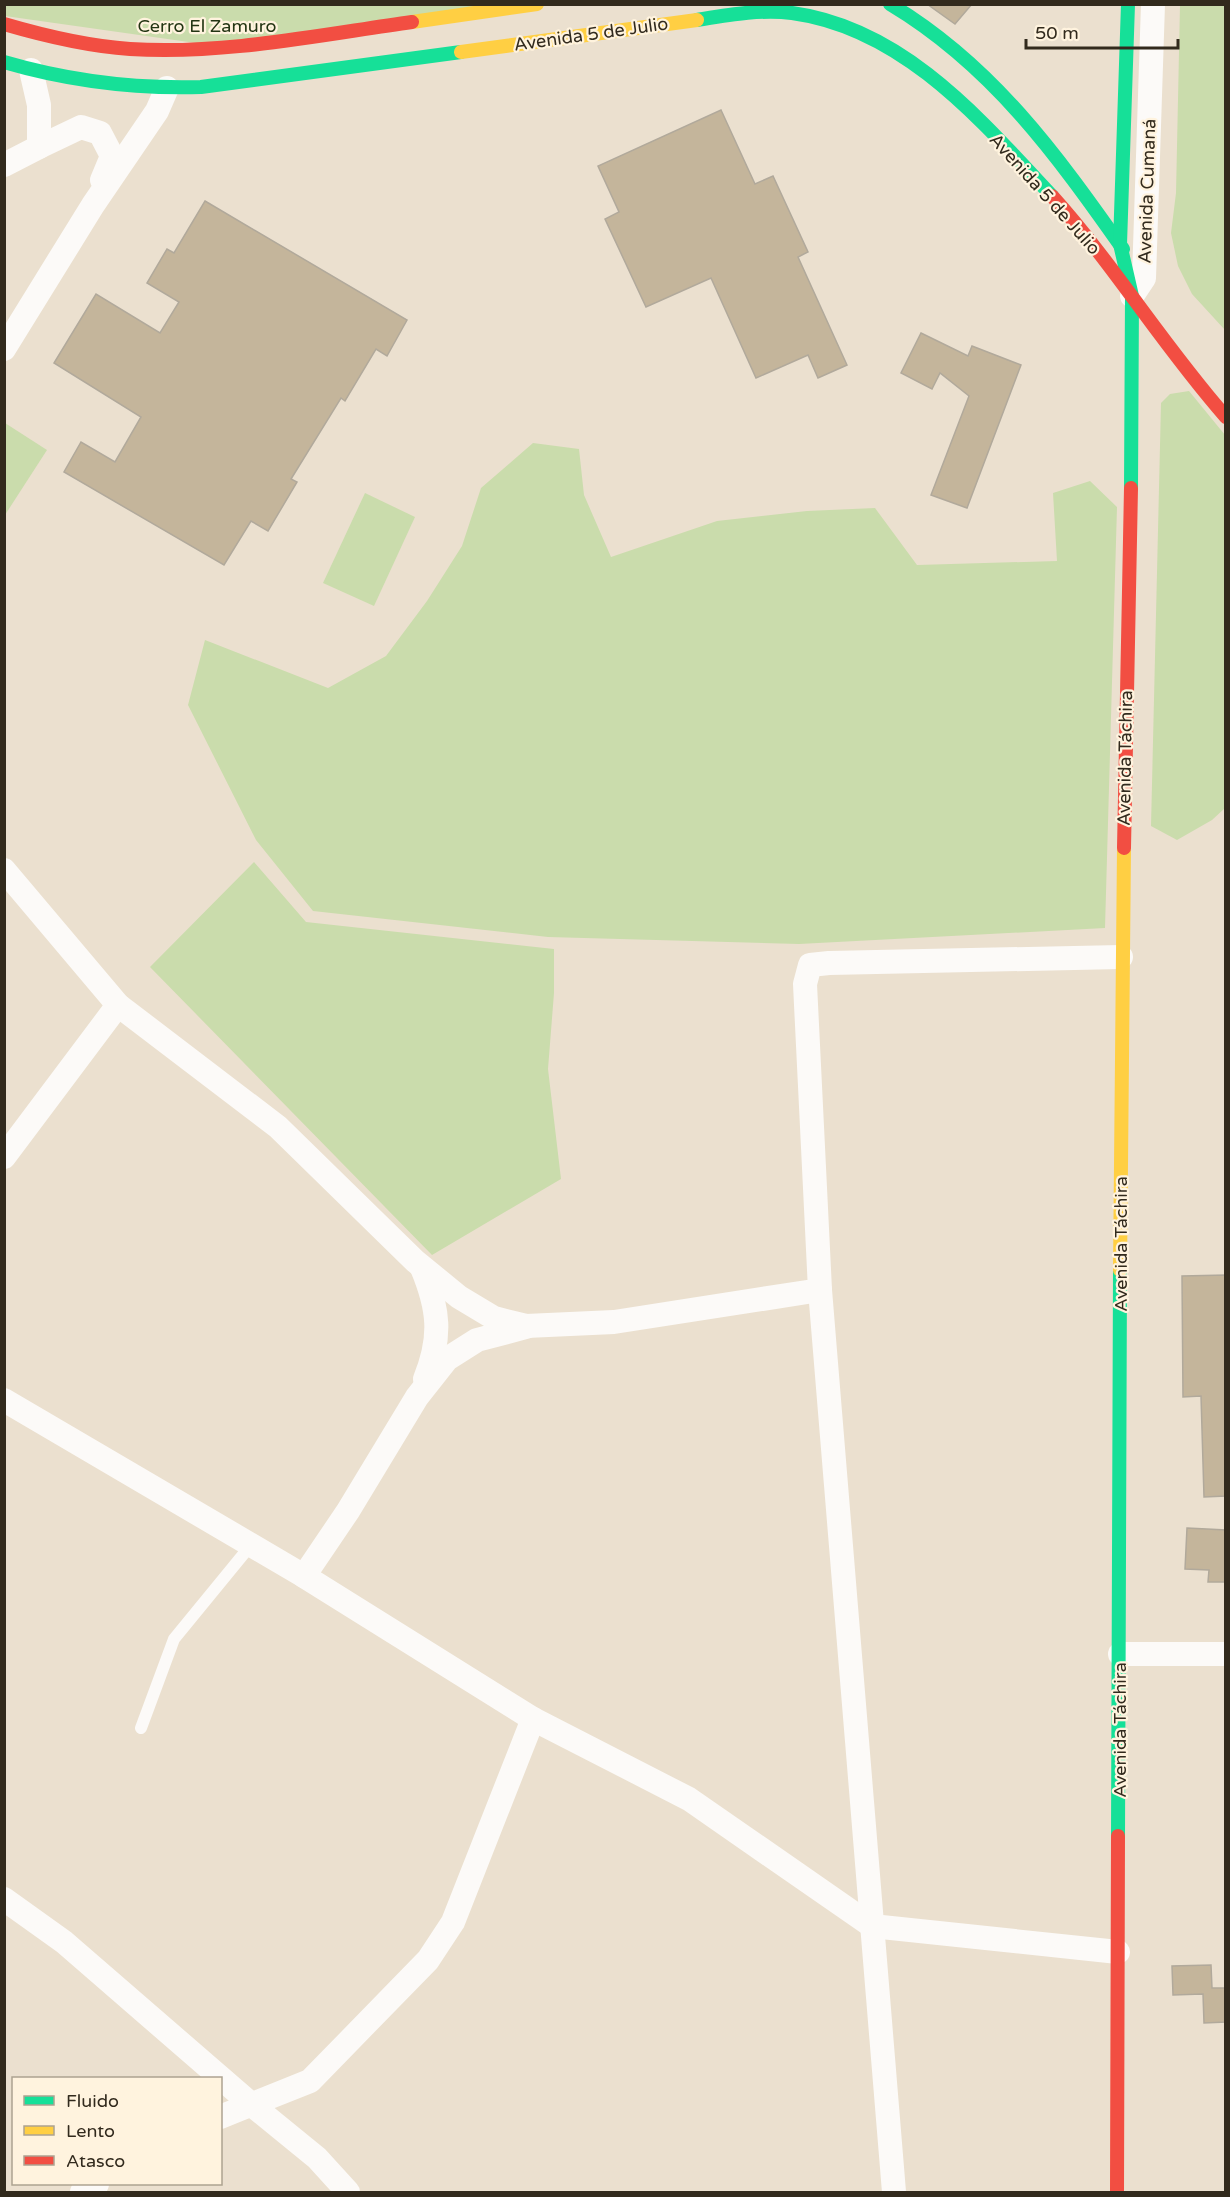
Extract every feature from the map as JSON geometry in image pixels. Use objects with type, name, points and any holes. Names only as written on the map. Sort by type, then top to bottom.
[{"type":"street","name":"Avenida 5 de Julio","points":[[4,24],[78,45],[168,52],[248,45],[537,4]]},
{"type":"street","name":"Avenida 5 de Julio","points":[[890,4],[927,26],[996,86],[1051,152],[1120,244],[1191,377],[1226,417]]},
{"type":"street","points":[[915,4],[927,26]]},
{"type":"street","name":"Avenida Cumaná","points":[[1128,4],[1120,244],[1142,287]]},
{"type":"street","name":"Avenida Cumaná","points":[[1142,287],[1154,4]]},
{"type":"street","name":"Avenida 5 de Julio","points":[[4,62],[72,80],[167,88],[253,81],[752,12],[773,10],[818,16],[843,23],[888,44],[928,72],[971,112],[1066,213],[1142,287]]},
{"type":"street","points":[[31,70],[39,105],[39,147]]},
{"type":"street","points":[[4,349],[93,205],[157,111],[167,88]]},
{"type":"street","points":[[4,165],[81,128],[100,133],[112,156],[93,205]]},
{"type":"street","name":"Avenida Táchira","points":[[1117,2193],[1121,957],[1133,379],[1142,287]]},
{"type":"street","points":[[4,870],[117,1005],[278,1127],[421,1266],[459,1297],[494,1318],[526,1326]]},
{"type":"street","points":[[894,2193],[820,1290],[805,984],[810,965],[829,963],[1121,957]]},
{"type":"street","points":[[4,1157],[117,1005]]},
{"type":"street","points":[[417,1397],[433,1360],[437,1321],[435,1298],[421,1266]]},
{"type":"street","points":[[304,1576],[348,1511],[417,1397],[447,1359],[477,1340],[526,1326],[614,1322],[820,1290]]},
{"type":"street","points":[[4,1400],[304,1576],[533,1719],[689,1799],[872,1926],[1119,1952]]},
{"type":"street","points":[[1120,1654],[1226,1654]]},
{"type":"street","points":[[222,2116],[310,2081],[428,1960],[453,1922],[533,1719]]},
{"type":"street","points":[[4,1899],[64,1942],[220,2077]]},
{"type":"street","points":[[222,2079],[317,2158],[348,2193]]},
{"type":"street","points":[[82,2193],[95,2185]]},
{"type":"lane","points":[[141,1728],[174,1639],[251,1545]]},
{"type":"green space","name":"Cerro El Zamuro","points":[[4,5],[485,5],[231,48],[5,16]]},
{"type":"green space","points":[[1180,5],[1225,5],[1225,330],[1192,294],[1178,266],[1171,233],[1176,193]]},
{"type":"green space","points":[[1189,391],[1225,435],[1225,808],[1212,820],[1177,840],[1151,826],[1161,403],[1170,394]]},
{"type":"green space","points":[[5,423],[47,450],[5,515]]},
{"type":"green space","points":[[533,443],[579,449],[584,495],[611,557],[717,521],[807,511],[875,508],[917,565],[1057,561],[1053,493],[1090,481],[1117,507],[1105,928],[799,944],[548,937],[313,911],[256,840],[188,705],[205,640],[328,688],[386,656],[427,601],[462,546],[481,488]]},
{"type":"green space","points":[[365,493],[415,517],[374,606],[323,583]]},
{"type":"green space","points":[[254,862],[306,922],[554,949],[554,993],[548,1069],[561,1179],[432,1255],[150,967]]},
{"type":"building","points":[[927,4],[972,4],[955,24]]},
{"type":"building","points":[[721,110],[755,184],[773,176],[808,252],[798,257],[847,365],[818,378],[808,355],[756,378],[711,278],[646,307],[605,219],[619,212],[598,166]]},
{"type":"building","points":[[205,201],[407,320],[387,356],[376,349],[345,401],[341,398],[291,479],[297,482],[268,531],[251,521],[224,565],[64,472],[81,442],[115,462],[141,417],[54,363],[96,294],[160,333],[179,302],[147,283],[167,249],[174,253]]},
{"type":"building","points":[[921,333],[968,356],[972,346],[1021,365],[967,508],[931,495],[969,396],[940,373],[932,389],[901,373]]},
{"type":"building","points":[[1226,1275],[1226,1496],[1204,1497],[1201,1396],[1183,1397],[1182,1276]]},
{"type":"building","points":[[1187,1528],[1226,1530],[1226,1582],[1208,1582],[1209,1570],[1185,1569]]},
{"type":"building","points":[[1211,1965],[1212,1988],[1226,1988],[1226,2022],[1204,2023],[1203,1994],[1173,1995],[1172,1966]]},
{"type":"traffic: fast","points":[[890,4],[927,28],[991,83],[1047,146],[1123,249]]},
{"type":"traffic: fast","points":[[1128,4],[1120,244],[1132,296],[1131,488]]},
{"type":"traffic: fast","points":[[697,20],[756,12],[792,13],[832,22],[869,37],[904,57],[937,81],[997,137],[1052,196]]},
{"type":"traffic: fast","points":[[4,62],[77,79],[151,87],[201,87],[461,52]]},
{"type":"traffic: fast","points":[[1118,1836],[1120,1270]]},
{"type":"traffic: slow","points":[[412,22],[537,4]]},
{"type":"traffic: slow","points":[[461,52],[697,20]]},
{"type":"traffic: slow","points":[[1120,1270],[1124,848]]},
{"type":"traffic: jam","points":[[4,24],[98,46],[165,50],[236,47],[412,22]]},
{"type":"traffic: jam","points":[[1052,196],[1097,250],[1182,363],[1226,417]]},
{"type":"traffic: jam","points":[[1124,848],[1131,488]]},
{"type":"traffic: jam","points":[[1117,2192],[1118,1836]]}]
